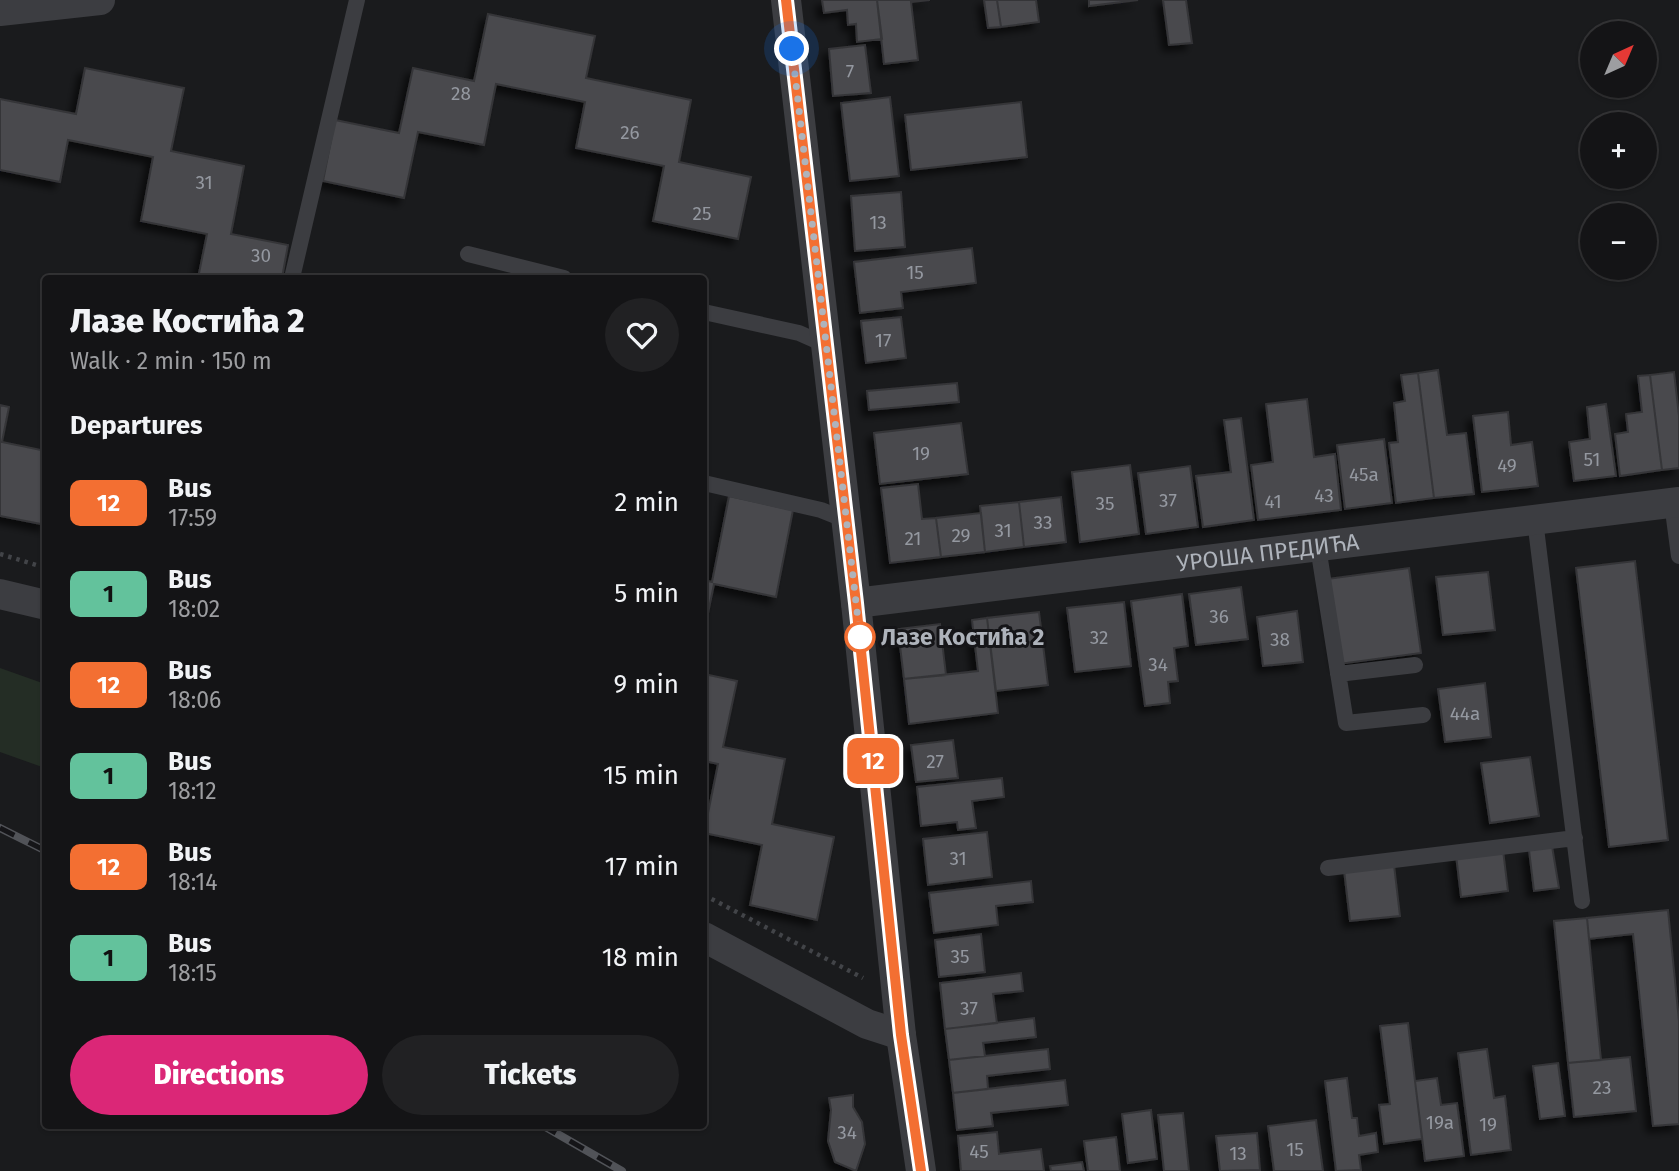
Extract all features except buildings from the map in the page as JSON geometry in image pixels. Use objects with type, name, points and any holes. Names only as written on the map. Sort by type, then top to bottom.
[{"type":"street","points":[[0,11],[100,0]]},
{"type":"street","points":[[786,0],[856,603],[901,1035],[921,1171]]},
{"type":"street","name":"УРОША ПРЕДИЋА","points":[[856,603],[1676,503]]},
{"type":"street","points":[[0,594],[42,604]]},
{"type":"street","points":[[707,939],[867,1024],[901,1035]]},
{"type":"lane","points":[[293,275],[357,0]]},
{"type":"lane","points":[[468,254],[552,275]]},
{"type":"lane","points":[[707,313],[799,333],[826,345]]},
{"type":"lane","points":[[707,484],[821,510],[846,520]]},
{"type":"lane","points":[[1676,503],[1679,556]]},
{"type":"lane","points":[[1535,520],[1583,901]]},
{"type":"lane","points":[[1318,547],[1346,723],[1423,715]]},
{"type":"lane","points":[[1338,674],[1415,665]]},
{"type":"lane","points":[[1328,868],[1575,838]]},
{"type":"path","points":[[0,554],[42,567]]},
{"type":"path","points":[[707,897],[863,978]]},
{"type":"shaded area","points":[[0,668],[42,683],[42,767],[0,752]]},
{"type":"railway","points":[[0,828],[42,849]]},
{"type":"railway","points":[[549,1129],[622,1171]]},
{"type":"bus line","name":"12","points":[[786,0],[856,603],[901,1035],[921,1171]]},
{"type":"place","name":"Лазе Костића 2","points":[[860,637]]},
{"type":"route","points":[[792,49],[860,637]]}]
